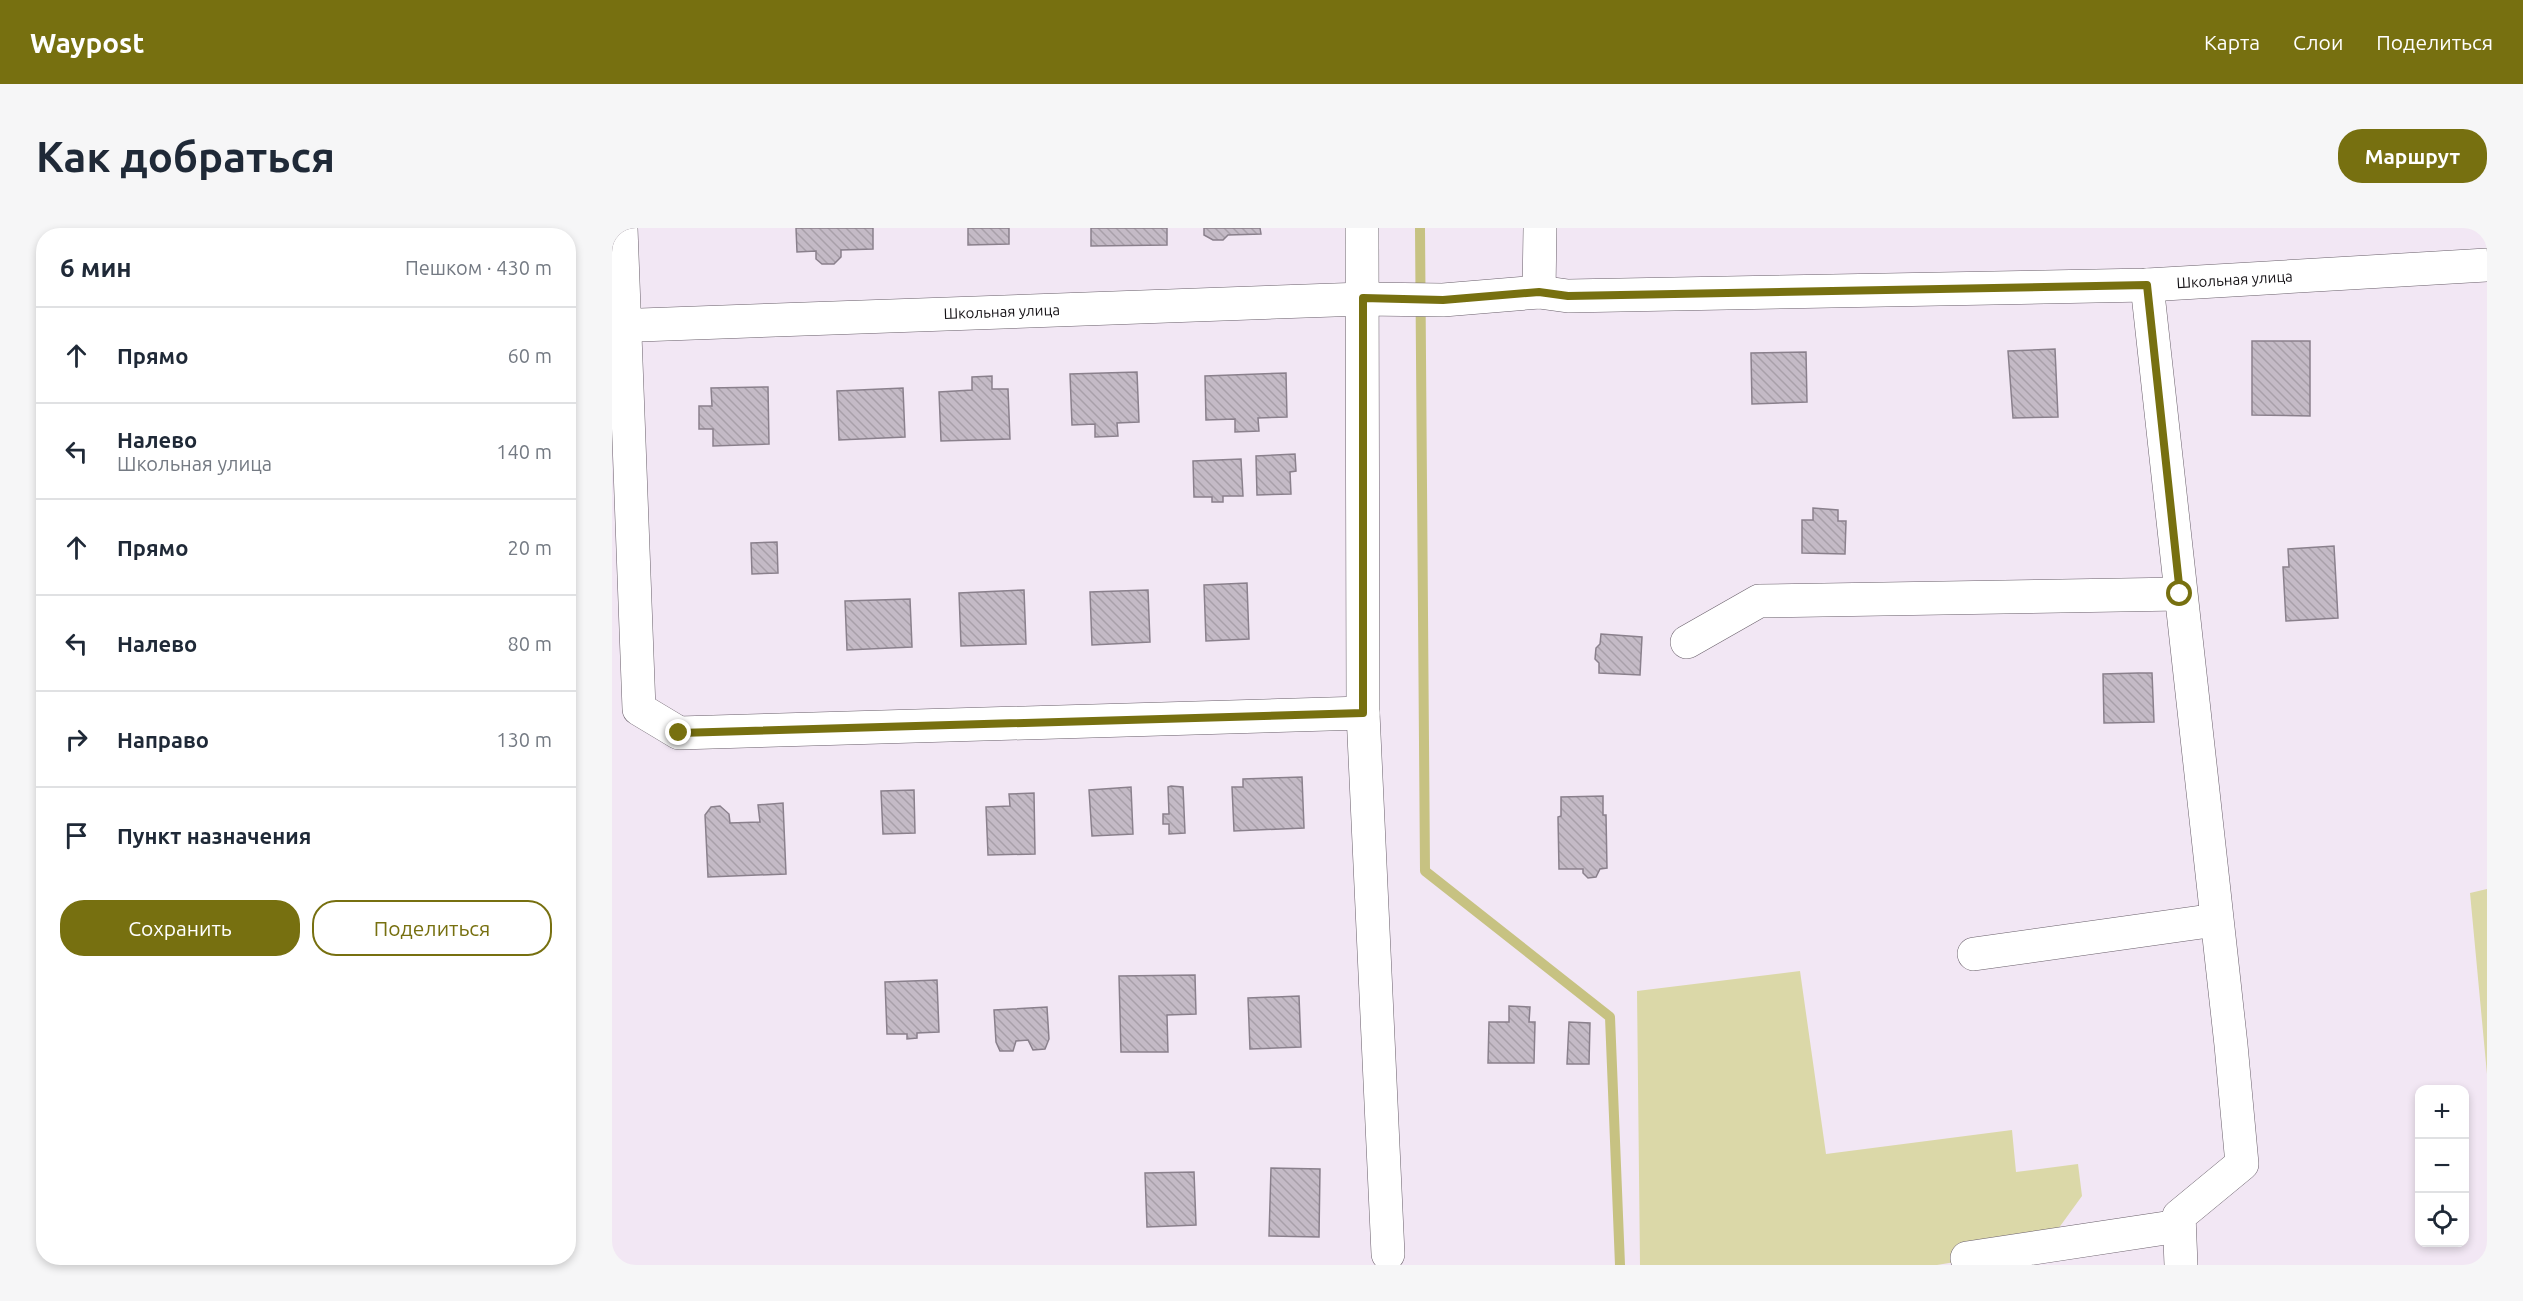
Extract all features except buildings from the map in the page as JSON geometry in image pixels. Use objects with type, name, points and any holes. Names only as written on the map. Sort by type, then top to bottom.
[{"type":"street","points":[[621,228],[618,326],[639,709],[679,733],[1363,713]]},
{"type":"street","points":[[1362,228],[1377,298],[1363,713],[1388,1254]]},
{"type":"street","points":[[1539,292],[1540,228]]},
{"type":"street","name":"Школьная улица","points":[[618,326],[1377,298],[1443,300],[1539,292],[1568,296],[2147,285],[2487,266]]},
{"type":"street","points":[[2147,285],[2242,1164],[2179,1216],[2181,1265]]},
{"type":"street","points":[[1687,642],[1759,601],[2180,594]]},
{"type":"street","points":[[1974,954],[2216,921]]},
{"type":"street","points":[[1967,1258],[2180,1226]]},
{"type":"shaded area","points":[[2487,889],[2487,1074],[2470,893]]},
{"type":"shaded area","points":[[1800,971],[1826,1154],[2012,1130],[2016,1172],[2078,1164],[2082,1196],[2045,1247],[1937,1265],[1640,1265],[1637,991]]},
{"type":"waterway","points":[[1420,228],[1425,871],[1610,1017],[1620,1265]]},
{"type":"route","points":[[679,733],[1363,713],[1363,298],[1443,300],[1539,292],[1568,296],[2147,285],[2180,594]]}]
